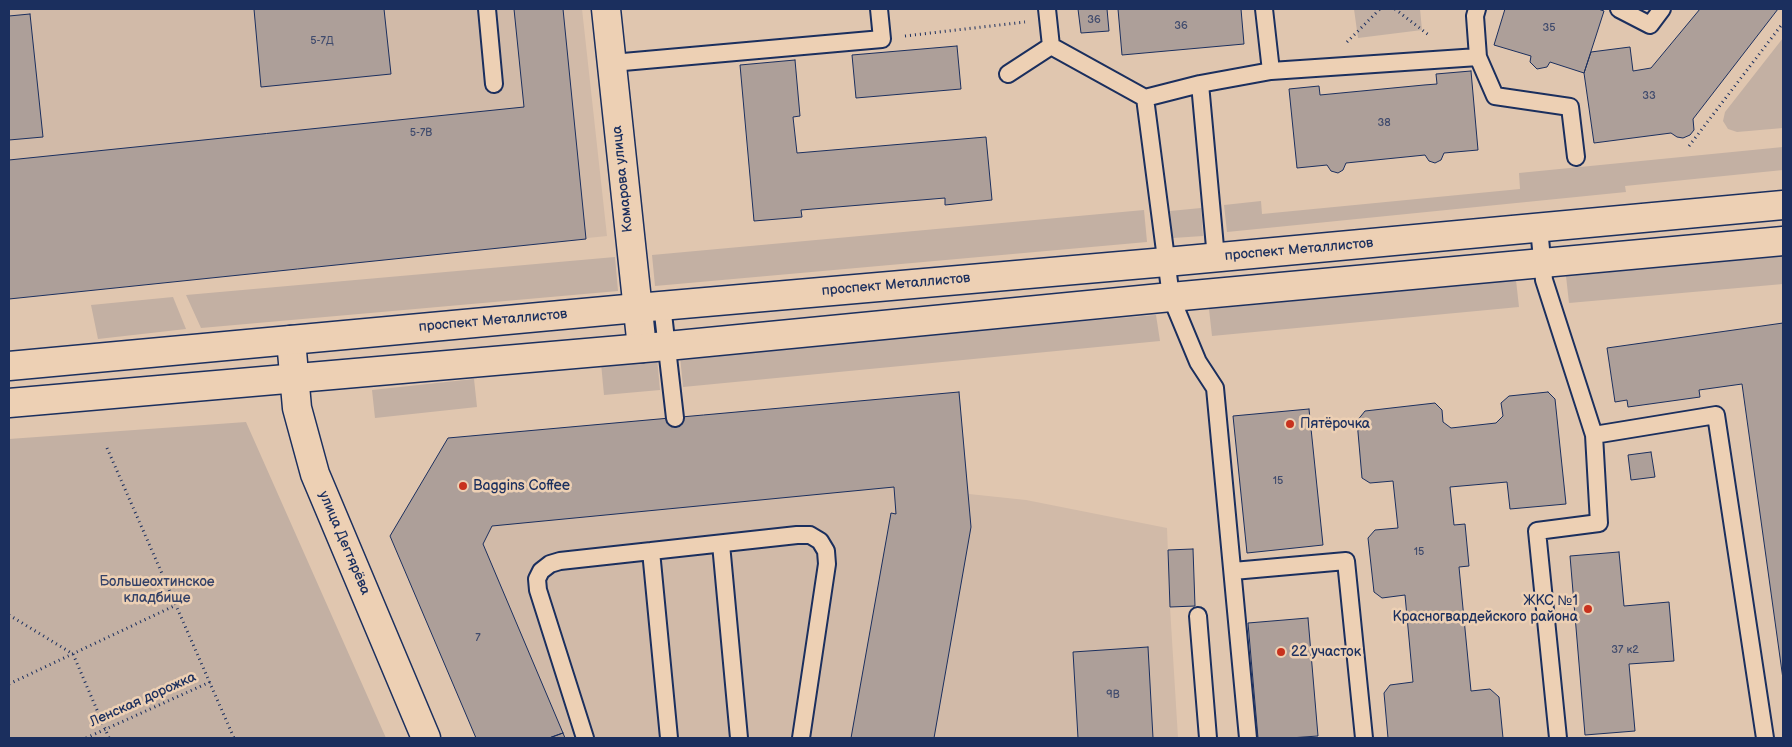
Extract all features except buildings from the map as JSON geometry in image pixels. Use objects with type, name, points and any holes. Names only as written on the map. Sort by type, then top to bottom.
[{"type":"street","name":"Комарова улица","points":[[606,9],[612,63],[650,306],[654,347]]},
{"type":"street","name":"проспект Металлистов","points":[[9,366],[650,306],[1216,258],[1783,205]]},
{"type":"street","points":[[9,403],[654,347],[1783,241]]},
{"type":"street","name":"улица Дегтярёва","points":[[291,340],[298,408],[315,474],[426,738]]},
{"type":"lane","points":[[486,9],[494,84]]},
{"type":"lane","points":[[612,63],[882,38],[879,9]]},
{"type":"lane","points":[[1264,9],[1271,72]]},
{"type":"lane","points":[[1477,9],[1475,16],[1478,57],[1495,96],[1570,107],[1576,157]]},
{"type":"lane","points":[[1619,9],[1650,26],[1662,9]]},
{"type":"lane","points":[[1048,14],[1051,46]]},
{"type":"lane","points":[[1051,46],[1145,98],[1200,84],[1271,72],[1478,57]]},
{"type":"lane","points":[[1008,74],[1051,46]]},
{"type":"lane","points":[[1200,84],[1216,258]]},
{"type":"lane","points":[[1145,98],[1171,297],[1193,365],[1215,388],[1248,738]]},
{"type":"lane","points":[[1539,228],[1544,280],[1594,435],[1599,523],[1537,531],[1558,738]]},
{"type":"lane","points":[[654,347],[675,418]]},
{"type":"lane","points":[[1594,435],[1716,415],[1765,738]]},
{"type":"lane","points":[[585,738],[538,590],[537,579],[541,571],[550,564],[560,561],[798,535],[810,536],[820,541],[826,551],[827,564],[801,738]]},
{"type":"lane","points":[[721,544],[739,738]]},
{"type":"lane","points":[[651,551],[669,738]]},
{"type":"lane","points":[[1233,571],[1346,561],[1364,738]]},
{"type":"lane","points":[[1198,616],[1208,738]]},
{"type":"path","points":[[1322,68],[1380,9]]},
{"type":"path","points":[[1395,9],[1458,58]]},
{"type":"path","points":[[882,38],[1048,14]]},
{"type":"path","points":[[1690,146],[1783,23]]},
{"type":"path","points":[[107,448],[234,738]]},
{"type":"path","points":[[9,684],[176,605]]},
{"type":"path","points":[[9,615],[73,654],[109,738]]},
{"type":"path","name":"Ленская дорожка","points":[[86,738],[210,682]]},
{"type":"shaded area","points":[[9,9],[582,9],[607,236],[9,298]]},
{"type":"shaded area","points":[[959,392],[969,494],[1026,500],[1167,528],[1178,738],[476,738],[390,536],[448,438]]},
{"type":"green space","points":[[1354,9],[1420,9],[1422,30],[1358,38]]},
{"type":"green space","points":[[1783,38],[1783,128],[1737,132],[1728,129],[1723,121],[1725,112]]},
{"type":"green space","points":[[1783,147],[1783,170],[1625,186],[1626,192],[1227,232],[1224,205],[1261,201],[1262,214],[1520,189],[1519,173]]},
{"type":"green space","points":[[1201,208],[1203,236],[1173,238],[1170,211]]},
{"type":"green space","points":[[1144,210],[1147,242],[655,286],[652,255]]},
{"type":"green space","points":[[1783,256],[1783,284],[1569,303],[1566,276]]},
{"type":"green space","points":[[615,257],[618,291],[201,328],[186,295]]},
{"type":"green space","points":[[1516,280],[1519,307],[1212,336],[1209,309]]},
{"type":"green space","points":[[173,297],[186,329],[98,339],[91,305]]},
{"type":"green space","points":[[1156,315],[1160,341],[683,387],[680,356]]},
{"type":"green space","points":[[657,358],[660,390],[604,395],[601,363]]},
{"type":"green space","points":[[474,379],[477,407],[375,418],[372,390]]},
{"type":"green space","name":"Большеохтинское кладбище","points":[[246,422],[386,738],[9,738],[9,439]]},
{"type":"place","name":"Пятёрочка","points":[[1290,424]]},
{"type":"place","name":"Baggins Coffee","points":[[463,486]]},
{"type":"place","name":"ЖКС №1 Красногвардейского района","points":[[1588,609]]},
{"type":"place","name":"22 участок","points":[[1281,652]]}]
